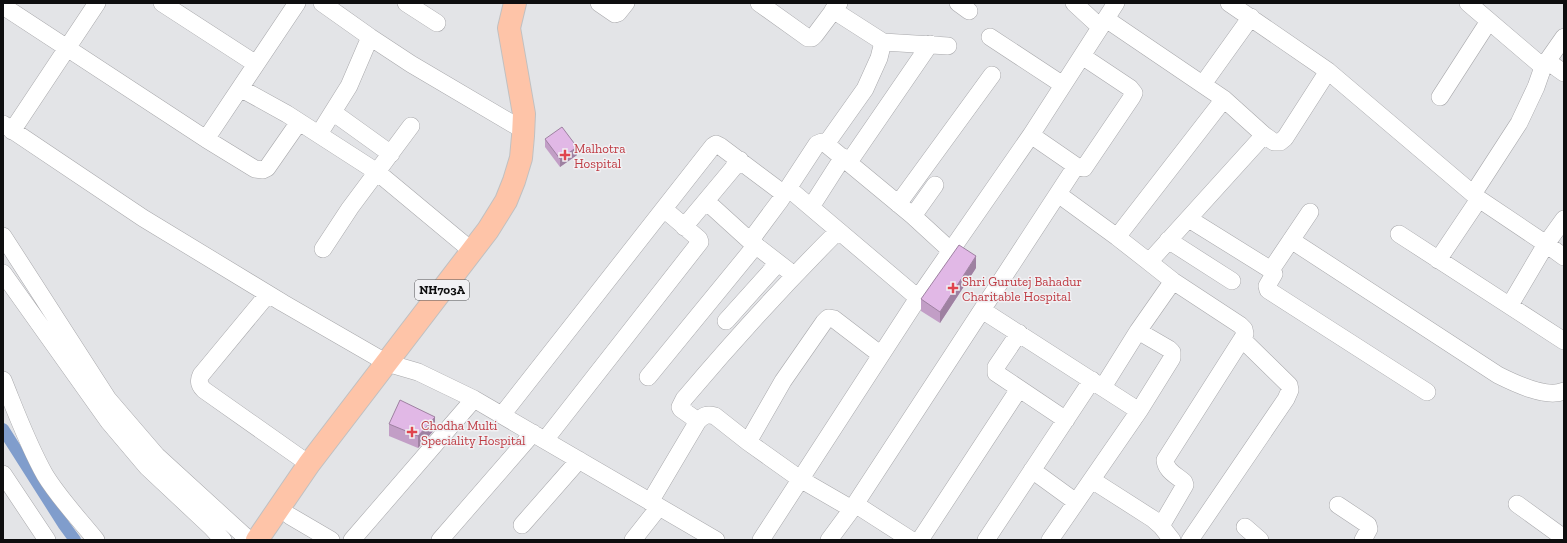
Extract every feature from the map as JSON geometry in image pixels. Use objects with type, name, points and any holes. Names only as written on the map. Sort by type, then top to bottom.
[{"type":"highway","name":"NH703A","points":[[274,540],[472,251],[488,230],[506,201],[520,158],[524,114],[509,28],[515,3]]},
{"type":"highway","name":"NH703A","points":[[256,540],[309,464],[395,365],[510,224],[520,207],[535,160],[538,113],[524,28],[525,19],[531,3]]},
{"type":"street","points":[[97,3],[68,48],[8,127],[143,218],[268,294],[395,365],[418,372],[474,399],[716,540]]},
{"type":"street","points":[[162,3],[256,64]]},
{"type":"street","points":[[206,139],[297,3]]},
{"type":"street","points":[[322,3],[342,9],[370,38],[523,130]]},
{"type":"street","points":[[406,3],[437,23]]},
{"type":"street","points":[[599,3],[615,14],[618,13],[626,3]]},
{"type":"street","points":[[759,3],[808,38],[812,38],[815,35],[836,7],[883,42],[948,46]]},
{"type":"street","points":[[1074,3],[1103,23],[1203,84],[1224,99],[1264,135],[1274,142],[1280,142],[1285,138],[1328,71]]},
{"type":"street","points":[[761,540],[918,298],[1031,135],[1116,3]]},
{"type":"street","points":[[1229,3],[1252,17],[1328,71],[1476,197],[1564,257]]},
{"type":"street","points":[[1468,3],[1545,64],[1564,73]]},
{"type":"street","points":[[3,6],[256,170],[263,170],[273,161],[299,122]]},
{"type":"street","points":[[1203,84],[1252,17]]},
{"type":"street","points":[[1440,97],[1489,21]]},
{"type":"street","points":[[990,37],[1063,85]]},
{"type":"street","points":[[1438,260],[1519,123],[1536,88],[1545,64],[1564,37]]},
{"type":"street","points":[[319,134],[334,113],[353,77],[370,38]]},
{"type":"street","points":[[826,144],[866,89],[883,42]]},
{"type":"street","points":[[811,207],[930,44]]},
{"type":"street","points":[[1031,135],[1076,166],[1084,168],[1134,93],[1130,88],[1082,56]]},
{"type":"street","points":[[898,204],[992,75]]},
{"type":"street","points":[[240,88],[319,134],[377,172],[472,251]]},
{"type":"street","points":[[1117,237],[1224,99]]},
{"type":"street","points":[[334,113],[391,154]]},
{"type":"street","points":[[323,249],[350,208],[411,126]]},
{"type":"street","points":[[1149,262],[1264,135]]},
{"type":"street","points":[[648,377],[753,243],[816,144],[822,142],[826,144],[913,216],[950,250]]},
{"type":"street","points":[[502,415],[716,144],[811,207],[918,298]]},
{"type":"street","points":[[684,227],[740,160]]},
{"type":"street","points":[[829,540],[854,506],[1076,166]]},
{"type":"street","points":[[913,216],[935,185]]},
{"type":"street","points":[[1058,194],[1117,237],[1172,281],[1240,325],[1244,330],[1245,334],[1242,339],[1165,460],[1168,469],[1184,482],[1185,485],[1161,526]]},
{"type":"street","points":[[706,201],[753,243],[794,275]]},
{"type":"street","points":[[440,540],[539,436],[698,247],[700,242],[699,240],[664,209]]},
{"type":"street","points":[[1271,270],[1310,212]]},
{"type":"street","points":[[1189,219],[1271,270],[1274,274],[1267,286],[1268,290],[1427,392]]},
{"type":"street","points":[[1510,305],[1546,244],[1564,219]]},
{"type":"street","points":[[698,420],[681,410],[680,407],[684,399],[738,336],[794,275],[838,231]]},
{"type":"street","points":[[1399,234],[1564,341]]},
{"type":"street","points":[[3,236],[108,399],[152,461],[223,540]]},
{"type":"street","points":[[1168,240],[1232,281]]},
{"type":"street","points":[[1291,240],[1498,374],[1518,384],[1549,393],[1564,391]]},
{"type":"street","points":[[726,321],[778,263]]},
{"type":"street","points":[[3,273],[105,418],[152,461],[249,540]]},
{"type":"street","points":[[986,540],[1066,420],[1138,332],[1172,281]]},
{"type":"street","points":[[268,294],[201,375],[199,384],[204,390],[309,464]]},
{"type":"street","points":[[982,310],[1138,411]]},
{"type":"street","points":[[748,442],[783,381],[828,318],[834,319],[881,355]]},
{"type":"street","points":[[1050,540],[1138,411],[1173,355],[1169,349],[1138,332]]},
{"type":"street","points":[[1019,334],[995,370],[998,375],[1066,420]]},
{"type":"street","points":[[1190,540],[1286,399],[1290,390],[1289,385],[1242,339]]},
{"type":"street","points":[[3,380],[34,455],[46,476],[69,508],[96,540]]},
{"type":"street","points":[[920,540],[1019,389]]},
{"type":"street","points":[[352,540],[474,399]]},
{"type":"street","points":[[633,540],[654,505],[698,420],[704,415],[715,416],[748,442],[800,479],[854,506],[911,540]]},
{"type":"street","points":[[522,525],[578,460]]},
{"type":"street","points":[[1032,470],[1076,502]]},
{"type":"street","points":[[3,474],[47,540]]},
{"type":"street","points":[[1092,480],[1146,514],[1161,526],[1172,540]]},
{"type":"street","points":[[1517,504],[1564,538]]},
{"type":"street","points":[[1338,505],[1368,526],[1369,529],[1363,540]]},
{"type":"street","points":[[290,516],[332,540]]},
{"type":"street","points":[[1245,527],[1260,540]]},
{"type":"building","points":[[562,127],[577,147],[560,159],[545,139]]},
{"type":"building","points":[[959,245],[976,256],[940,312],[921,299]]},
{"type":"building","points":[[400,400],[435,417],[418,436],[389,424]]},
{"type":"waterway","points":[[3,429],[75,540]]},
{"type":"place","name":"Malhotra Hospital","points":[[565,155]]},
{"type":"place","name":"Shri Gurutej Bahadur Charitable Hospital","points":[[953,288]]},
{"type":"place","name":"Chodha Multi Speciality Hospital","points":[[412,432]]}]
